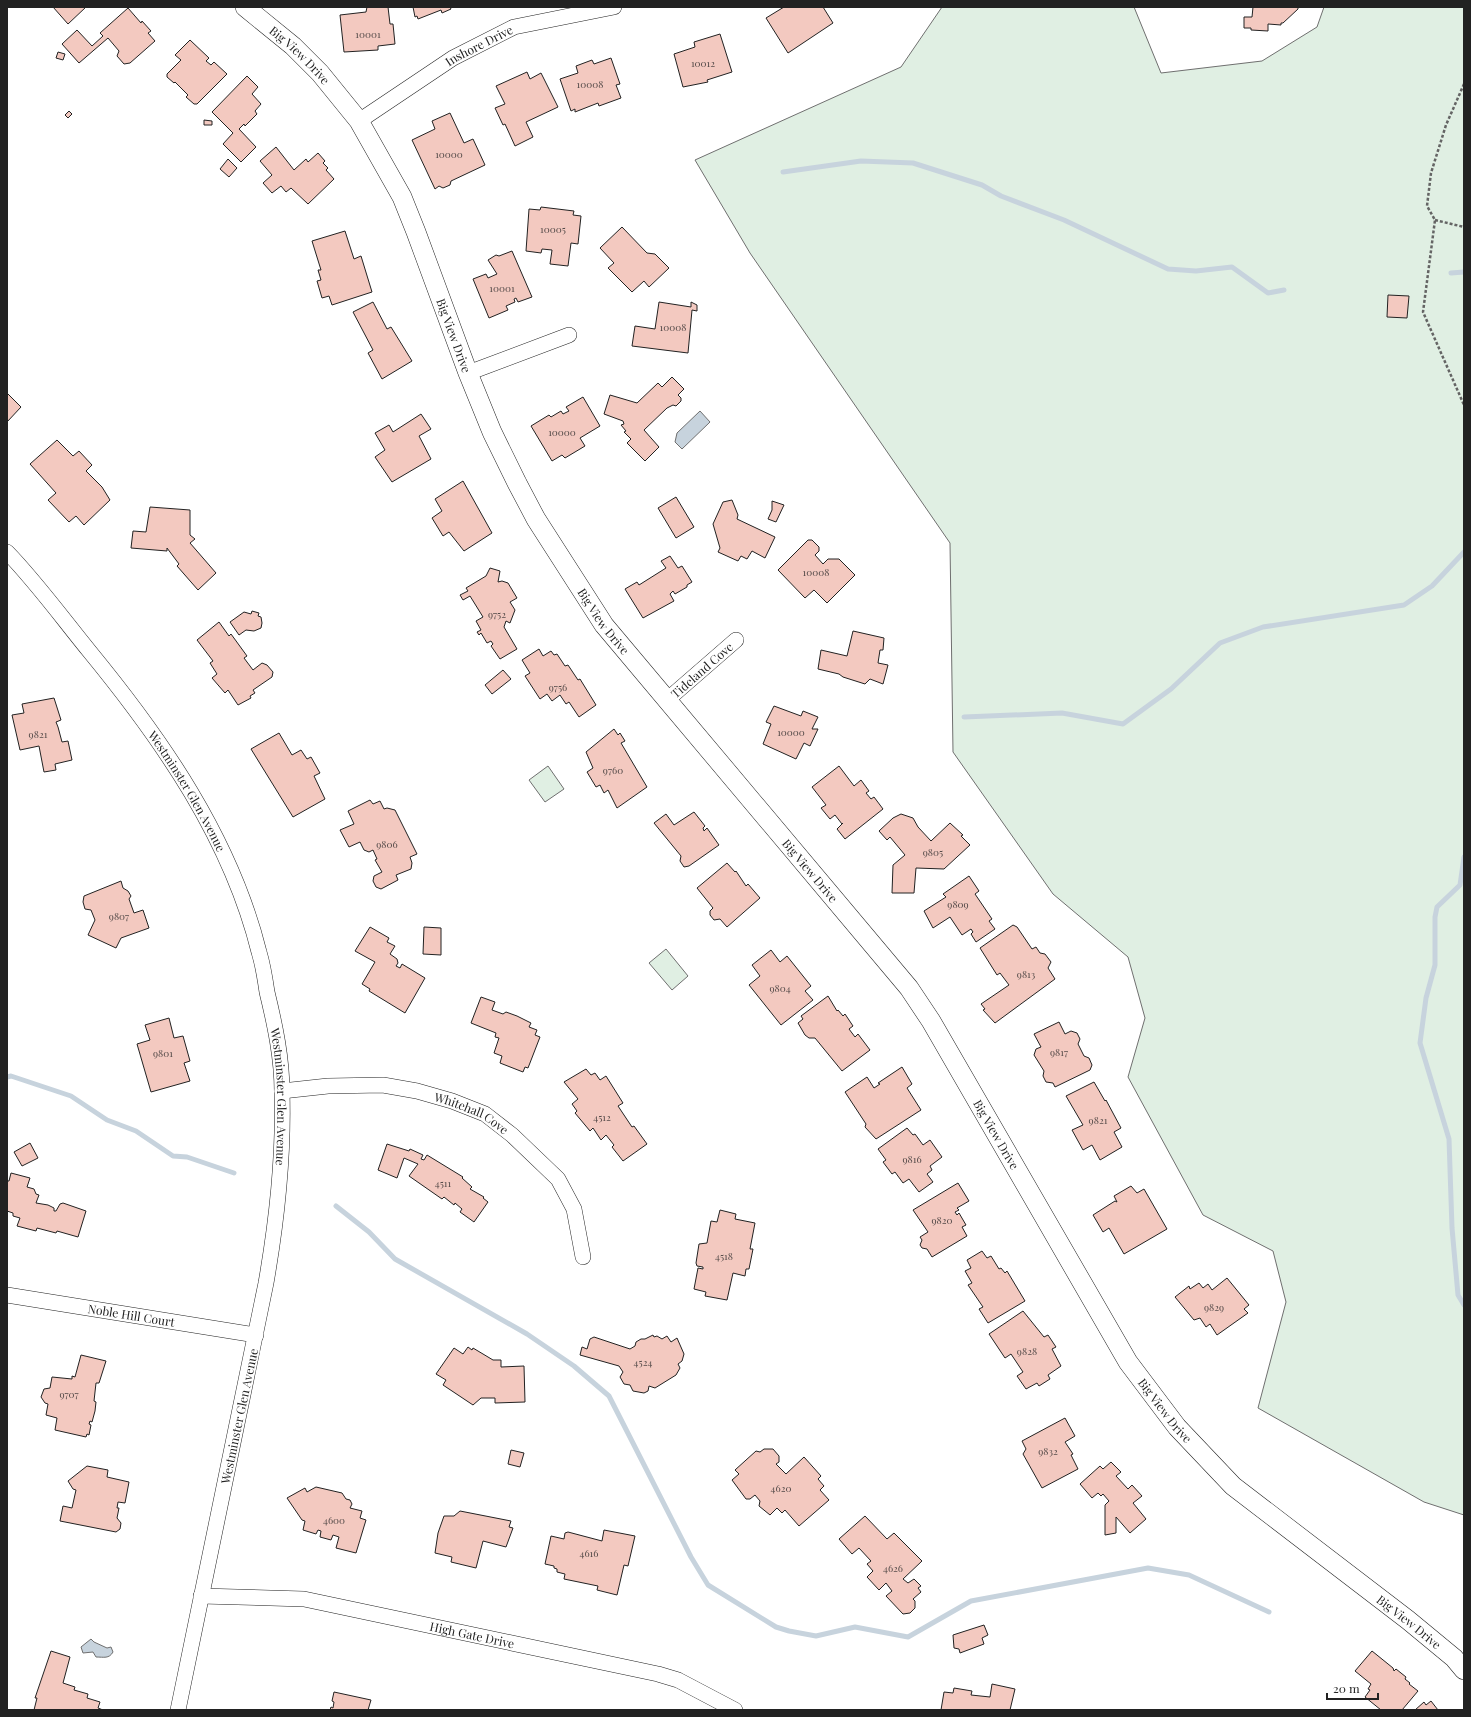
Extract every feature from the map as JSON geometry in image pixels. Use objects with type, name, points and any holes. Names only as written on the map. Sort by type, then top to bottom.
[{"type":"street","name":"Big View Drive","points":[[245,7],[267,23],[320,73],[359,122],[402,197],[468,373],[492,432],[536,519],[604,625],[909,988],[931,1021],[1128,1362],[1177,1427],[1233,1486],[1408,1620],[1454,1658],[1464,1670]]},
{"type":"street","name":"Inshore Drive","points":[[359,122],[453,58],[514,27],[614,7]]},
{"type":"street","points":[[468,373],[569,335]]},
{"type":"street","name":"Westminster Glen Avenue","points":[[7,552],[128,699],[186,782],[221,848],[240,891],[259,951],[278,1039],[282,1091],[282,1156],[278,1200],[266,1283],[178,1710]]},
{"type":"street","name":"Tideland Cove","points":[[667,700],[736,640]]},
{"type":"street","name":"Whitehall Cove","points":[[282,1091],[328,1086],[383,1085],[417,1091],[452,1101],[485,1114],[512,1135],[558,1179],[574,1209],[583,1258]]},
{"type":"street","name":"Noble Hill Court","points":[[7,1295],[256,1335]]},
{"type":"street","name":"High Gate Drive","points":[[202,1596],[312,1600],[658,1674],[678,1680],[714,1705],[735,1710]]},
{"type":"path","points":[[1464,84],[1446,125],[1431,174],[1427,206],[1435,220],[1423,312],[1464,405]]},
{"type":"path","points":[[1435,220],[1464,227]]},
{"type":"green space","points":[[942,7],[1134,7],[1161,73],[1262,61],[1317,27],[1324,7],[1464,7],[1464,1515],[1424,1502],[1258,1408],[1286,1302],[1273,1251],[1203,1215],[1128,1077],[1145,1018],[1128,957],[1053,894],[953,752],[950,543],[750,253],[695,160],[901,67]]},
{"type":"green space","points":[[548,766],[564,789],[545,802],[529,780]]},
{"type":"green space","points":[[666,949],[688,976],[672,990],[649,963]]},
{"type":"shaded area","points":[[700,411],[710,422],[682,449],[675,442],[677,433]]},
{"type":"shaded area","points":[[91,1639],[107,1648],[111,1647],[113,1652],[108,1657],[96,1657],[93,1652],[83,1653],[81,1647]]},
{"type":"building","points":[[53,7],[86,7],[68,24]]},
{"type":"building","points":[[367,7],[388,7],[390,24],[393,24],[395,44],[378,46],[378,50],[344,52],[340,15],[366,12]]},
{"type":"building","points":[[413,7],[450,7],[451,9],[442,13],[441,10],[418,19],[417,16],[415,17]]},
{"type":"building","points":[[784,7],[823,7],[833,23],[788,53],[766,18]]},
{"type":"building","points":[[1253,7],[1298,7],[1298,9],[1283,23],[1281,23],[1281,25],[1268,24],[1268,31],[1244,28],[1244,17],[1252,17]]},
{"type":"building","points":[[128,8],[141,23],[142,21],[151,31],[148,33],[155,41],[130,63],[124,64],[117,56],[119,51],[108,38],[79,63],[62,44],[77,30],[92,46],[103,36],[100,33]]},
{"type":"building","points":[[720,34],[732,72],[707,80],[708,82],[683,87],[674,54],[695,47],[694,42]]},
{"type":"building","points":[[190,40],[209,58],[206,61],[211,65],[214,62],[227,74],[197,104],[194,104],[186,97],[188,95],[175,82],[174,83],[167,77],[167,74],[181,60],[175,55]]},
{"type":"building","points":[[58,52],[65,54],[63,60],[56,58]]},
{"type":"building","points":[[611,58],[620,84],[616,85],[621,98],[599,106],[598,103],[575,112],[575,109],[571,111],[560,79],[578,73],[576,66],[592,60],[594,64]]},
{"type":"building","points":[[527,72],[530,79],[541,73],[558,107],[526,122],[533,137],[515,146],[505,124],[503,125],[495,108],[505,104],[496,86]]},
{"type":"building","points":[[247,76],[258,87],[252,94],[261,104],[255,111],[257,114],[245,126],[244,124],[239,129],[256,147],[241,162],[223,144],[233,133],[212,112]]},
{"type":"building","points":[[69,111],[72,114],[68,118],[65,115]]},
{"type":"building","points":[[450,113],[464,143],[473,139],[485,165],[451,181],[450,185],[443,188],[439,186],[435,189],[412,140],[435,129],[432,121]]},
{"type":"building","points":[[204,120],[212,121],[212,125],[204,125]]},
{"type":"building","points":[[276,147],[294,170],[306,159],[308,162],[318,153],[325,161],[323,163],[328,168],[326,170],[334,179],[308,204],[291,188],[286,192],[281,186],[272,193],[263,183],[272,175],[260,161]]},
{"type":"building","points":[[228,159],[237,168],[229,177],[220,169]]},
{"type":"building","points":[[541,207],[574,211],[573,215],[581,216],[578,244],[571,243],[568,266],[550,264],[552,250],[542,249],[541,253],[526,251],[529,209],[540,210]]},
{"type":"building","points":[[622,227],[647,253],[655,254],[669,268],[649,287],[644,281],[632,292],[608,268],[614,263],[600,248]]},
{"type":"building","points":[[345,231],[354,259],[361,256],[372,292],[332,305],[329,296],[322,298],[317,281],[321,280],[318,270],[321,270],[312,241]]},
{"type":"building","points":[[512,251],[532,297],[518,302],[516,298],[514,299],[515,302],[506,306],[508,310],[489,318],[473,279],[486,274],[488,278],[497,274],[488,260],[496,255],[499,256]]},
{"type":"building","points":[[1388,295],[1409,296],[1407,318],[1387,317]]},
{"type":"building","points":[[373,302],[387,329],[391,327],[412,361],[382,379],[368,353],[373,350],[353,312]]},
{"type":"building","points":[[659,302],[691,307],[691,302],[697,305],[697,311],[692,310],[688,353],[632,346],[635,326],[655,329]]},
{"type":"building","points":[[672,377],[684,389],[678,395],[681,398],[681,401],[676,406],[673,405],[667,408],[644,430],[659,447],[645,461],[627,443],[631,439],[624,432],[626,431],[621,425],[624,424],[623,421],[604,414],[610,395],[637,403],[658,383],[662,387]]},
{"type":"building","points":[[7,393],[21,407],[7,422]]},
{"type":"building","points":[[583,397],[600,426],[580,438],[585,446],[565,458],[562,455],[552,461],[531,426],[549,415],[551,417],[561,411],[563,414],[569,411],[566,407]]},
{"type":"building","points":[[421,414],[431,429],[419,436],[431,459],[392,482],[375,457],[385,450],[375,433],[389,425],[393,432]]},
{"type":"building","points":[[57,440],[73,456],[79,451],[92,465],[86,471],[102,487],[110,500],[84,525],[76,516],[69,522],[48,500],[56,493],[30,464]]},
{"type":"building","points":[[463,481],[492,533],[464,551],[449,532],[443,536],[432,518],[442,511],[435,499]]},
{"type":"building","points":[[676,497],[694,527],[676,538],[658,508]]},
{"type":"building","points":[[732,500],[738,515],[737,519],[775,537],[765,558],[752,551],[747,559],[741,556],[738,561],[718,552],[720,548],[713,524],[723,502]]},
{"type":"building","points":[[772,501],[784,505],[776,522],[768,519],[772,510]]},
{"type":"building","points":[[150,507],[190,510],[190,535],[195,539],[190,543],[216,573],[198,590],[177,566],[179,564],[167,548],[167,551],[131,548],[133,531],[146,532]]},
{"type":"building","points":[[808,540],[812,540],[819,547],[819,551],[815,555],[823,564],[828,559],[839,559],[855,575],[827,603],[814,590],[805,598],[778,570]]},
{"type":"building","points":[[670,556],[678,568],[682,566],[692,582],[687,585],[687,587],[675,594],[673,591],[670,594],[674,601],[643,618],[625,589],[637,582],[639,585],[666,568],[661,561]]},
{"type":"building","points":[[490,568],[500,571],[498,582],[502,581],[508,583],[517,598],[510,602],[515,610],[510,623],[506,621],[504,627],[517,649],[500,659],[491,646],[493,644],[491,641],[487,643],[481,633],[479,635],[477,632],[481,630],[476,621],[483,617],[470,596],[463,600],[460,595],[468,591],[466,588],[486,576]]},
{"type":"building","points":[[252,611],[259,613],[258,616],[261,617],[262,623],[261,628],[254,631],[246,630],[239,635],[230,622],[244,612],[251,614]]},
{"type":"building","points":[[219,622],[229,636],[231,634],[247,656],[244,658],[253,670],[262,663],[267,665],[273,672],[272,677],[253,690],[255,693],[250,696],[251,698],[238,705],[228,690],[225,693],[212,678],[217,674],[210,663],[213,661],[197,640]]},
{"type":"building","points":[[853,631],[884,638],[883,650],[880,650],[878,663],[888,665],[883,684],[870,679],[865,684],[843,677],[839,674],[818,669],[821,650],[847,656]]},
{"type":"building","points":[[539,649],[543,656],[551,651],[554,655],[557,654],[565,666],[568,665],[578,680],[580,679],[596,705],[579,717],[569,702],[566,704],[560,695],[552,701],[547,694],[540,699],[525,676],[530,673],[522,660]]},
{"type":"building","points":[[503,670],[511,679],[492,694],[485,685]]},
{"type":"building","points":[[54,698],[61,720],[56,722],[62,742],[68,741],[72,760],[55,764],[56,770],[44,772],[39,746],[20,750],[12,715],[24,713],[22,704]]},
{"type":"building","points":[[774,706],[801,716],[803,711],[818,717],[812,729],[818,729],[810,746],[804,743],[796,759],[763,744],[771,724],[766,722]]},
{"type":"building","points":[[614,729],[618,735],[620,733],[625,741],[621,743],[647,787],[617,808],[608,790],[604,793],[600,785],[596,787],[587,772],[593,768],[586,752]]},
{"type":"building","points":[[279,733],[292,755],[301,750],[307,759],[311,757],[320,773],[314,776],[325,799],[293,817],[251,749]]},
{"type":"building","points":[[839,766],[854,786],[861,780],[869,791],[866,793],[871,799],[874,797],[883,809],[845,839],[837,829],[842,824],[835,815],[830,819],[821,808],[826,805],[812,787]]},
{"type":"building","points":[[370,800],[373,804],[380,801],[384,809],[387,808],[395,810],[417,854],[410,857],[412,863],[411,869],[396,875],[398,880],[381,889],[376,887],[373,881],[374,876],[382,872],[375,860],[377,859],[373,850],[369,852],[364,850],[360,842],[349,847],[340,830],[354,824],[348,811]]},
{"type":"building","points":[[694,812],[705,826],[703,828],[704,831],[707,828],[719,845],[689,866],[684,867],[680,861],[681,856],[654,823],[666,814],[674,825]]},
{"type":"building","points":[[901,814],[913,818],[918,827],[931,841],[950,823],[963,835],[961,836],[970,845],[944,869],[916,868],[914,893],[892,893],[893,865],[905,855],[890,837],[887,840],[879,831],[893,818]]},
{"type":"building","points":[[727,863],[735,872],[736,871],[746,886],[748,884],[760,898],[727,927],[720,919],[714,920],[710,915],[710,911],[713,908],[697,888]]},
{"type":"building","points":[[969,876],[979,891],[975,894],[992,919],[989,921],[995,929],[976,942],[971,934],[973,932],[971,929],[962,935],[950,917],[933,928],[924,911],[946,897],[943,894]]},
{"type":"building","points":[[121,881],[123,888],[128,891],[131,896],[129,899],[134,913],[143,910],[149,928],[121,938],[116,948],[88,935],[95,920],[91,910],[85,909],[83,902],[84,896]]},
{"type":"building","points":[[1013,925],[1017,927],[1032,949],[1036,947],[1040,953],[1045,954],[1051,962],[1048,968],[1055,979],[995,1023],[983,1010],[985,1009],[981,1004],[1009,985],[1000,973],[997,975],[980,948]]},
{"type":"building","points":[[370,927],[389,938],[387,942],[395,946],[390,954],[397,959],[398,963],[396,966],[400,968],[402,964],[425,978],[405,1013],[369,991],[370,989],[362,984],[375,962],[355,951]]},
{"type":"building","points":[[424,927],[441,928],[441,955],[423,954]]},
{"type":"building","points":[[771,950],[780,962],[787,956],[811,986],[805,991],[813,1000],[781,1025],[749,985],[760,976],[752,965]]},
{"type":"building","points":[[828,996],[837,1011],[838,1010],[843,1016],[845,1014],[853,1026],[849,1029],[855,1037],[858,1034],[870,1050],[842,1071],[815,1038],[809,1038],[805,1035],[798,1023],[803,1019],[801,1016]]},
{"type":"building","points":[[481,997],[495,1002],[492,1010],[503,1014],[506,1012],[517,1016],[531,1023],[529,1027],[537,1030],[535,1035],[540,1037],[528,1068],[525,1067],[523,1072],[500,1063],[502,1056],[494,1053],[499,1038],[495,1037],[496,1033],[471,1023]]},
{"type":"building","points":[[169,1018],[174,1038],[183,1036],[190,1061],[184,1063],[190,1081],[151,1092],[137,1044],[150,1040],[145,1025]]},
{"type":"building","points":[[1059,1022],[1065,1034],[1071,1031],[1077,1033],[1080,1039],[1078,1044],[1084,1056],[1089,1058],[1092,1065],[1090,1070],[1055,1087],[1053,1083],[1046,1082],[1043,1076],[1044,1071],[1034,1055],[1036,1049],[1041,1047],[1034,1034]]},
{"type":"building","points":[[902,1067],[912,1084],[907,1088],[921,1110],[876,1139],[865,1127],[866,1124],[845,1092],[867,1077],[874,1088],[880,1084],[878,1083]]},
{"type":"building","points":[[586,1069],[591,1075],[595,1073],[600,1080],[606,1076],[623,1103],[618,1106],[632,1127],[634,1126],[647,1144],[623,1161],[612,1147],[614,1145],[606,1135],[601,1140],[593,1128],[590,1131],[575,1113],[577,1111],[572,1104],[578,1099],[564,1082]]},
{"type":"building","points":[[1094,1082],[1105,1101],[1106,1100],[1121,1128],[1114,1132],[1122,1147],[1100,1160],[1092,1145],[1083,1150],[1072,1130],[1083,1125],[1066,1096]]},
{"type":"building","points":[[907,1128],[913,1135],[915,1134],[923,1145],[930,1140],[942,1157],[930,1166],[932,1170],[927,1174],[933,1182],[919,1192],[909,1179],[903,1183],[895,1172],[892,1174],[883,1162],[886,1160],[878,1149]]},
{"type":"building","points":[[30,1143],[38,1158],[22,1166],[14,1152]]},
{"type":"building","points":[[387,1144],[409,1151],[410,1149],[423,1155],[421,1159],[424,1160],[427,1155],[463,1177],[462,1178],[472,1187],[470,1189],[484,1197],[483,1198],[488,1202],[474,1222],[460,1212],[462,1209],[455,1203],[454,1205],[444,1197],[442,1199],[409,1176],[418,1164],[404,1158],[397,1178],[378,1170]]},
{"type":"building","points":[[11,1173],[30,1178],[27,1187],[34,1189],[36,1194],[39,1195],[36,1203],[48,1205],[54,1208],[54,1211],[56,1211],[60,1204],[63,1203],[86,1211],[78,1237],[57,1231],[56,1233],[37,1228],[36,1231],[17,1226],[20,1218],[13,1216],[13,1213],[7,1211],[7,1181],[9,1181]]},
{"type":"building","points":[[958,1183],[969,1201],[957,1208],[959,1210],[955,1212],[957,1215],[959,1213],[966,1225],[962,1227],[967,1236],[932,1257],[927,1249],[922,1248],[920,1245],[922,1240],[920,1237],[928,1232],[913,1210]]},
{"type":"building","points":[[1131,1186],[1137,1193],[1144,1189],[1167,1229],[1124,1254],[1109,1228],[1103,1232],[1093,1215],[1115,1201],[1117,1202],[1114,1196]]},
{"type":"building","points":[[720,1210],[736,1214],[735,1219],[755,1223],[750,1249],[753,1249],[749,1269],[746,1269],[745,1276],[733,1273],[727,1300],[705,1296],[706,1292],[694,1289],[698,1268],[703,1269],[703,1267],[697,1266],[696,1263],[699,1244],[707,1243],[711,1221],[717,1222]]},
{"type":"building","points":[[982,1251],[987,1258],[991,1256],[999,1269],[1001,1268],[1005,1273],[1007,1271],[1025,1301],[988,1323],[979,1309],[983,1307],[968,1285],[972,1283],[965,1271],[971,1268],[967,1260]]},
{"type":"building","points":[[1227,1278],[1249,1305],[1244,1309],[1248,1313],[1217,1335],[1210,1324],[1206,1327],[1200,1318],[1194,1320],[1175,1297],[1189,1286],[1190,1289],[1199,1283],[1203,1288],[1208,1284],[1212,1290]]},
{"type":"building","points":[[1023,1311],[1044,1337],[1048,1335],[1056,1347],[1052,1349],[1061,1366],[1048,1375],[1050,1379],[1039,1386],[1037,1383],[1026,1389],[1017,1376],[1023,1372],[1011,1354],[1005,1358],[989,1334]]},
{"type":"building","points":[[653,1335],[654,1337],[657,1336],[662,1339],[667,1336],[671,1342],[677,1338],[684,1354],[682,1361],[678,1364],[680,1368],[676,1375],[655,1388],[649,1386],[648,1391],[644,1393],[633,1391],[630,1385],[624,1384],[620,1377],[623,1372],[619,1366],[580,1355],[582,1347],[587,1349],[590,1339],[594,1337],[630,1349],[635,1346],[636,1342]]},
{"type":"building","points":[[468,1347],[472,1350],[473,1348],[493,1360],[501,1360],[501,1367],[524,1366],[525,1402],[495,1403],[495,1398],[481,1398],[473,1405],[443,1385],[446,1380],[436,1374],[454,1348],[463,1354]]},
{"type":"building","points":[[81,1355],[106,1361],[99,1383],[96,1383],[94,1401],[96,1402],[95,1411],[92,1422],[90,1421],[89,1424],[91,1425],[89,1435],[87,1434],[86,1437],[55,1430],[57,1418],[46,1415],[48,1404],[45,1403],[41,1397],[44,1389],[50,1388],[52,1377],[72,1379],[72,1376],[75,1377]]},
{"type":"building","points":[[1065,1418],[1075,1436],[1065,1442],[1073,1454],[1071,1455],[1078,1469],[1042,1488],[1023,1454],[1026,1449],[1022,1441]]},
{"type":"building","points":[[764,1449],[773,1449],[779,1456],[779,1462],[776,1464],[786,1474],[804,1457],[821,1476],[818,1479],[824,1486],[820,1490],[829,1500],[799,1526],[785,1510],[782,1513],[777,1508],[770,1515],[759,1506],[760,1501],[755,1495],[750,1499],[746,1499],[732,1480],[739,1474],[735,1470],[756,1451],[760,1452]]},
{"type":"building","points":[[511,1450],[524,1453],[520,1467],[508,1464]]},
{"type":"building","points":[[1111,1462],[1121,1472],[1116,1476],[1128,1489],[1132,1485],[1142,1496],[1133,1503],[1146,1519],[1130,1533],[1116,1517],[1116,1533],[1105,1535],[1105,1505],[1109,1501],[1103,1494],[1101,1496],[1098,1493],[1092,1498],[1080,1484],[1100,1466],[1103,1469]]},
{"type":"building","points":[[87,1466],[108,1470],[107,1477],[129,1482],[125,1503],[118,1502],[117,1508],[119,1508],[117,1518],[121,1523],[120,1529],[116,1532],[60,1521],[63,1506],[72,1508],[76,1490],[73,1489],[68,1481]]},
{"type":"building","points":[[316,1487],[342,1493],[346,1499],[350,1500],[352,1504],[350,1508],[362,1511],[360,1518],[366,1520],[356,1553],[336,1548],[339,1537],[333,1535],[331,1540],[320,1537],[321,1531],[318,1530],[316,1534],[303,1530],[305,1521],[302,1520],[287,1498],[305,1488],[307,1492]]},
{"type":"building","points":[[460,1511],[511,1521],[509,1527],[513,1528],[506,1547],[483,1541],[476,1568],[451,1562],[452,1557],[435,1553],[438,1533],[444,1516],[454,1516]]},
{"type":"building","points":[[865,1516],[887,1539],[894,1533],[922,1561],[903,1579],[908,1583],[914,1579],[921,1586],[918,1588],[921,1592],[913,1599],[915,1601],[915,1608],[910,1613],[903,1614],[886,1596],[892,1591],[886,1583],[879,1590],[867,1577],[873,1571],[867,1564],[871,1561],[859,1548],[852,1554],[839,1539]]},
{"type":"building","points":[[604,1530],[635,1536],[628,1566],[624,1565],[617,1595],[597,1590],[598,1586],[564,1579],[565,1574],[557,1572],[557,1569],[554,1568],[554,1566],[545,1564],[551,1536],[564,1539],[565,1533],[568,1532],[602,1541]]},
{"type":"building","points":[[984,1625],[988,1635],[982,1638],[984,1644],[960,1653],[959,1649],[954,1648],[953,1635]]},
{"type":"building","points":[[51,1651],[70,1657],[63,1683],[75,1687],[74,1690],[88,1694],[87,1698],[100,1702],[98,1708],[103,1710],[34,1710],[37,1698],[35,1698]]},
{"type":"building","points":[[1372,1651],[1393,1668],[1394,1671],[1396,1669],[1406,1677],[1405,1679],[1410,1683],[1409,1684],[1418,1691],[1402,1710],[1381,1710],[1365,1697],[1370,1690],[1368,1689],[1371,1684],[1355,1671]]},
{"type":"building","points":[[992,1684],[1015,1689],[1010,1710],[941,1710],[944,1692],[953,1693],[954,1688],[972,1691],[971,1695],[990,1697]]},
{"type":"building","points":[[334,1692],[371,1700],[368,1710],[330,1710],[331,1707],[333,1708],[334,1702],[332,1701]]},
{"type":"building","points":[[1431,1701],[1438,1710],[1415,1710],[1424,1702],[1426,1705]]},
{"type":"waterway","points":[[783,172],[861,161],[913,163],[982,185],[1001,196],[1064,220],[1168,269],[1196,271],[1232,267],[1268,293],[1284,290]]},
{"type":"waterway","points":[[1451,273],[1464,272]]},
{"type":"waterway","points":[[964,717],[1062,713],[1123,724],[1171,689],[1220,643],[1263,627],[1404,605],[1432,586],[1464,552]]},
{"type":"waterway","points":[[1464,857],[1460,885],[1437,907],[1435,917],[1435,965],[1426,998],[1420,1043],[1449,1139],[1452,1228],[1458,1295],[1464,1305]]},
{"type":"waterway","points":[[7,1077],[11,1076],[71,1096],[107,1120],[136,1131],[173,1156],[187,1157],[234,1173]]},
{"type":"waterway","points":[[336,1206],[369,1232],[395,1259],[527,1334],[574,1366],[609,1396],[691,1557],[708,1585],[776,1627],[816,1636],[855,1627],[908,1637],[971,1601],[1148,1568],[1189,1575],[1269,1612]]}]
